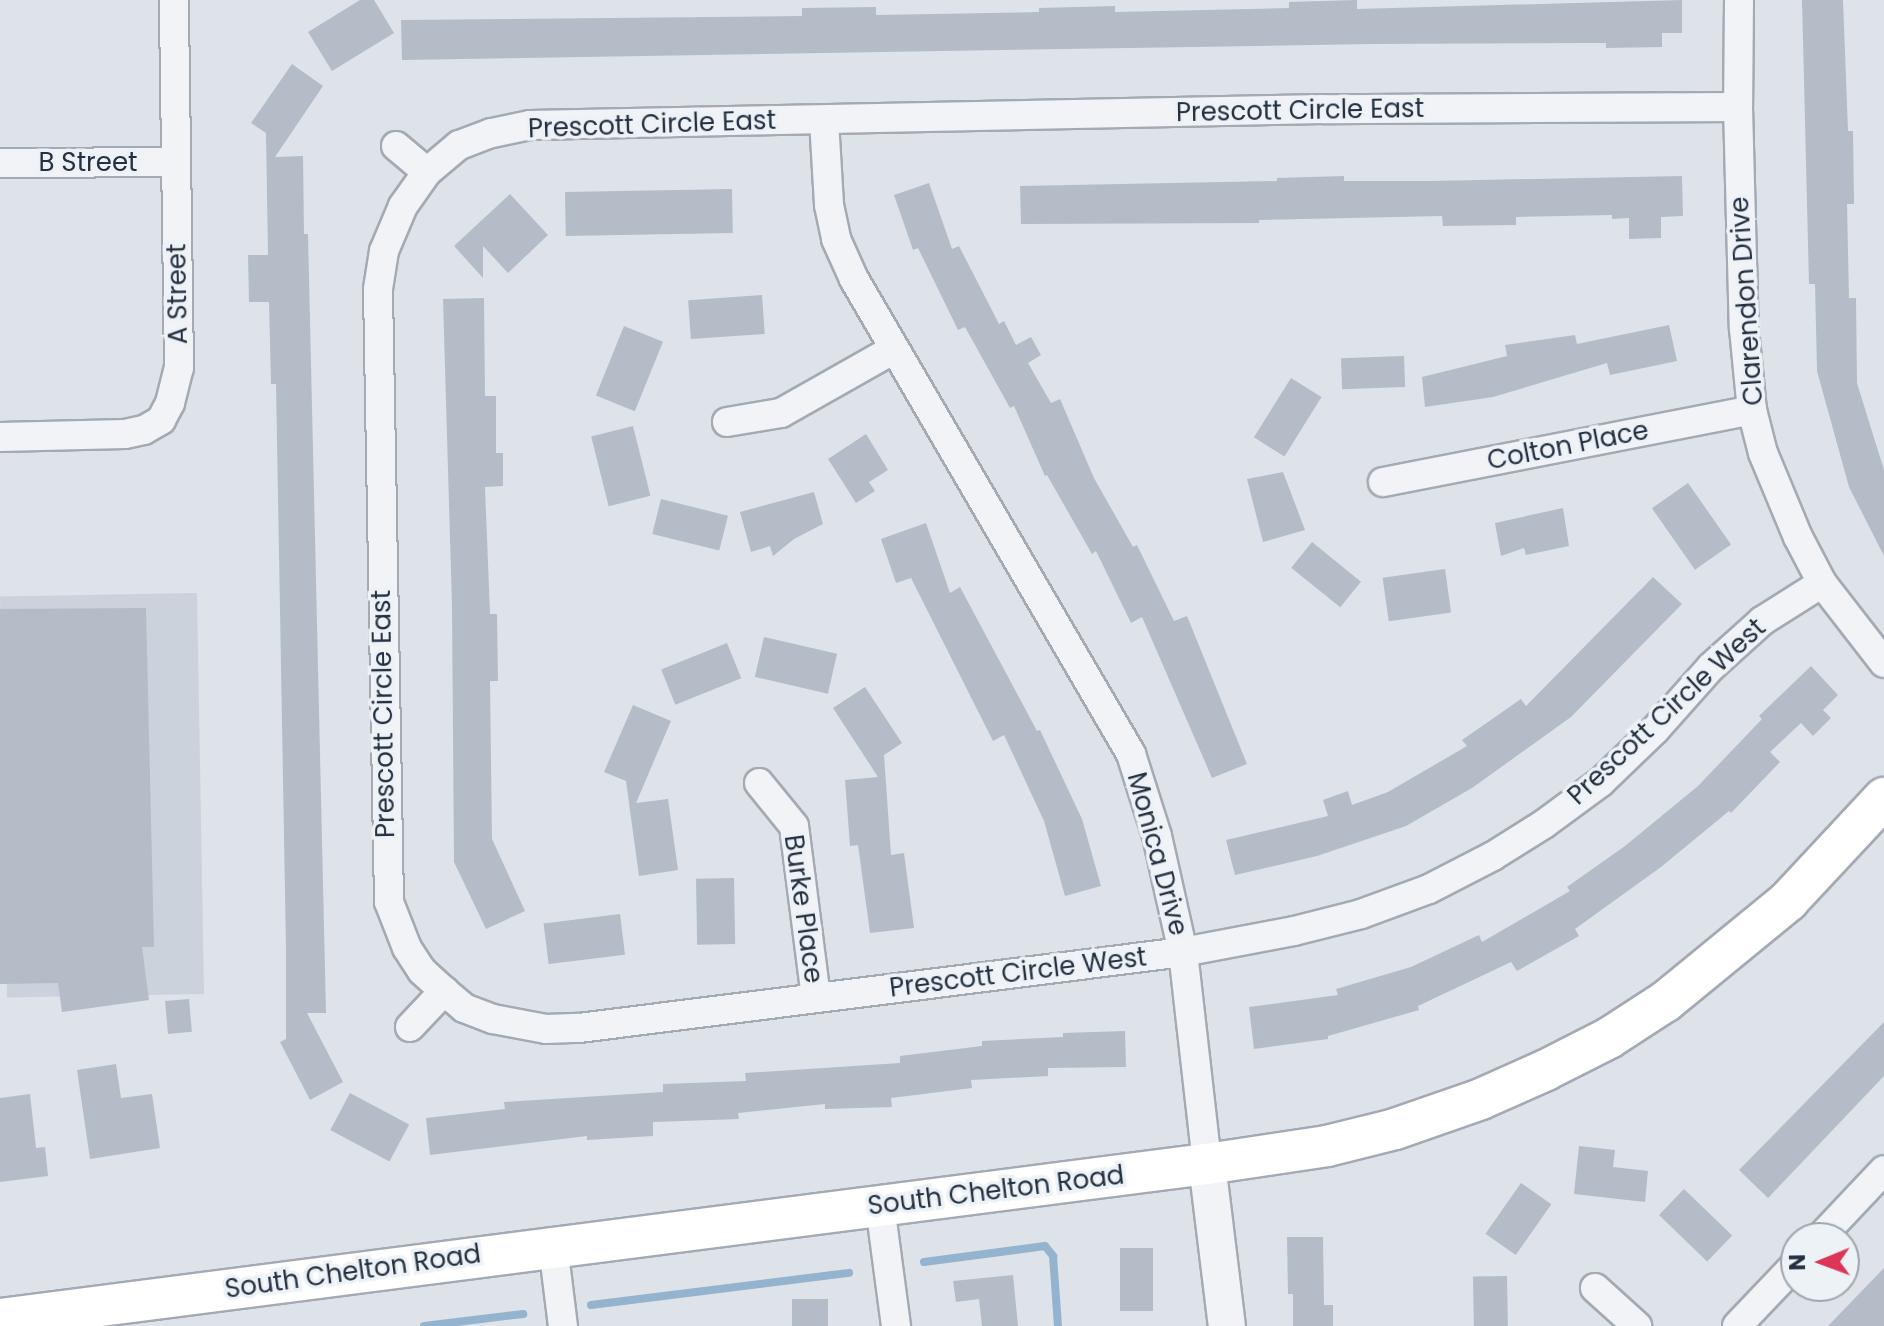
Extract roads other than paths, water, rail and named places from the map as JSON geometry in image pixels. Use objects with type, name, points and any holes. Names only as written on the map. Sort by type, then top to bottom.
[{"type":"main road","name":"South Chelton Road","points":[[0,1319],[1207,1164],[1327,1146],[1395,1129],[1481,1099],[1609,1038],[1716,964],[1788,901],[1884,798]]},
{"type":"street","name":"A Street","points":[[0,437],[125,434],[161,420],[176,388],[179,368],[174,0]]},
{"type":"street","name":"Clarendon Drive","points":[[1739,0],[1738,107],[1744,329],[1752,410],[1777,491],[1822,583],[1884,663]]},
{"type":"street","name":"Prescott Circle East","points":[[444,991],[422,971],[407,948],[389,902],[378,290],[384,251],[403,206],[427,172],[459,145],[491,133],[530,125],[1307,109],[1738,107]]},
{"type":"street","name":"Monica Drive","points":[[824,120],[824,172],[836,239],[854,279],[1131,754],[1157,836],[1183,952],[1227,1326]]},
{"type":"street","points":[[396,146],[427,172]]},
{"type":"street","name":"B Street","points":[[0,163],[176,162]]},
{"type":"street","points":[[727,422],[781,413],[894,349]]},
{"type":"street","name":"Colton Place","points":[[1383,482],[1752,410]]},
{"type":"street","name":"Prescott Circle West","points":[[444,991],[464,1008],[493,1019],[546,1029],[579,1028],[1183,952],[1361,914],[1429,889],[1493,856],[1601,782],[1735,644],[1762,621],[1822,583]]},
{"type":"street","name":"Burke Place","points":[[759,783],[794,826],[816,998]]},
{"type":"street","points":[[410,1027],[444,991]]},
{"type":"street","points":[[1835,1222],[1884,1170]]},
{"type":"street","points":[[880,1206],[896,1326]]},
{"type":"street","points":[[553,1246],[563,1326]]},
{"type":"street","points":[[1737,1326],[1780,1281]]},
{"type":"street","points":[[1595,1288],[1637,1326]]},
{"type":"waterway","points":[[924,1262],[1045,1246],[1053,1256],[1058,1326]]},
{"type":"waterway","points":[[591,1305],[849,1273]]},
{"type":"waterway","points":[[424,1326],[523,1314]]}]
